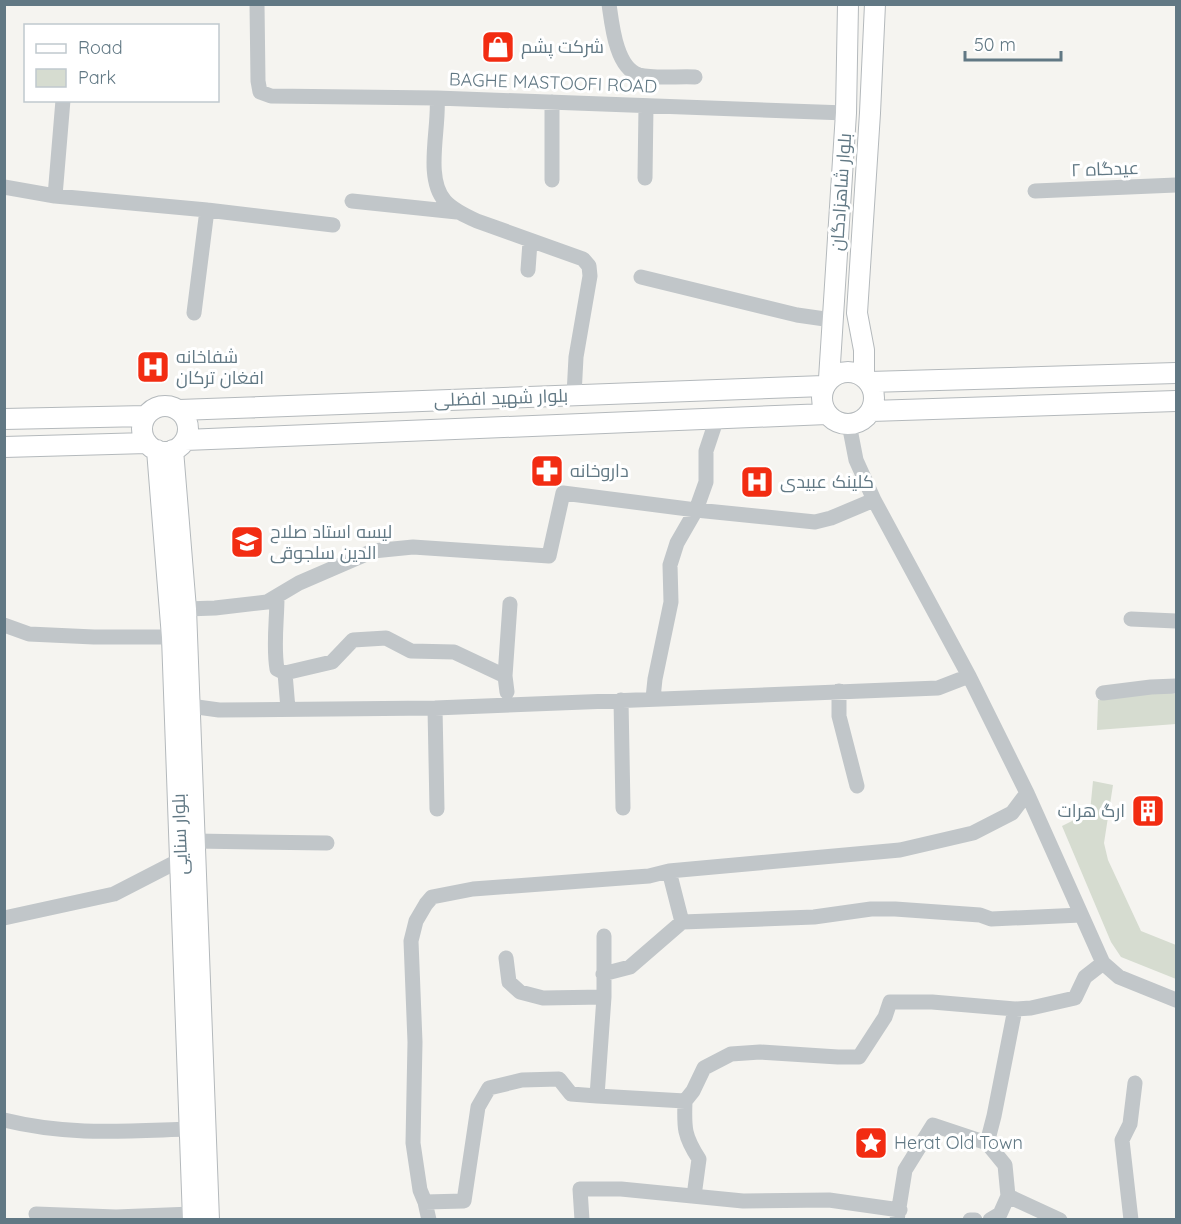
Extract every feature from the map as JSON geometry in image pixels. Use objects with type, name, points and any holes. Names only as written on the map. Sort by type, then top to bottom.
[{"type":"main road","name":"بلوار شاهزادگان","points":[[826,382],[846,113],[848,4]]},
{"type":"main road","name":"بلوار شاهزادگان","points":[[867,379],[857,313],[875,4]]},
{"type":"main road","points":[[1176,373],[867,379],[850,371],[835,375],[826,382],[821,400],[826,414],[833,420],[849,424],[858,422],[871,411],[1176,400]]},
{"type":"main road","points":[[867,379],[874,396],[871,411]]},
{"type":"main road","name":"بلوار شهید افضلی","points":[[179,410],[574,395],[826,382]]},
{"type":"main road","points":[[161,406],[179,410],[188,428],[165,446],[142,430],[150,411],[161,406]]},
{"type":"main road","name":"بلوار شهید افضلی","points":[[4,447],[165,446],[826,414]]},
{"type":"main road","points":[[4,419],[146,416]]},
{"type":"main road","name":"بلوار سنایی","points":[[165,446],[186,609],[194,841],[198,1218]]},
{"type":"main road","name":"بلوار سنایی","points":[[165,446],[189,1129],[198,1218]]},
{"type":"street","name":"BAGHE MASTOOFI ROAD","points":[[257,4],[258,81],[260,92],[271,96],[437,98],[846,113]]},
{"type":"street","points":[[609,4],[620,55],[631,72],[640,76],[695,77]]},
{"type":"street","points":[[437,98],[435,176],[440,195],[446,202],[460,213],[477,221],[530,242],[583,259],[589,266],[590,276],[576,357],[574,395]]},
{"type":"street","points":[[56,196],[63,102]]},
{"type":"street","points":[[552,102],[552,180]]},
{"type":"street","points":[[645,178],[646,106]]},
{"type":"street","name":"عیدگاه ۲","points":[[1035,191],[1176,185]]},
{"type":"street","points":[[4,187],[56,196],[333,225]]},
{"type":"street","points":[[352,201],[460,213]]},
{"type":"street","points":[[194,313],[207,210]]},
{"type":"street","points":[[528,270],[530,242]]},
{"type":"street","points":[[641,277],[797,315],[832,321]]},
{"type":"street","points":[[653,698],[671,602],[670,565],[677,543],[696,510],[706,482],[706,451],[717,418]]},
{"type":"street","points":[[849,424],[856,460],[874,500],[969,676],[1027,794],[1103,963],[1119,977],[1176,1000]]},
{"type":"street","points":[[186,609],[267,602],[299,583],[373,551],[413,547],[549,556],[563,493],[815,522],[831,518],[874,500]]},
{"type":"street","points":[[277,597],[275,654],[277,669],[285,674],[332,662],[353,640],[386,638],[411,651],[454,652],[506,684],[510,604]]},
{"type":"street","points":[[1131,619],[1176,621]]},
{"type":"street","points":[[4,625],[28,634],[94,638],[172,637]]},
{"type":"street","points":[[285,674],[288,710]]},
{"type":"street","points":[[190,706],[219,710],[435,708],[938,688],[969,676]]},
{"type":"street","points":[[1103,693],[1176,686]]},
{"type":"street","points":[[839,691],[839,716],[857,786]]},
{"type":"street","points":[[621,700],[623,808]]},
{"type":"street","points":[[435,708],[437,809]]},
{"type":"street","points":[[429,1220],[420,1190],[413,1143],[415,1042],[411,941],[416,921],[432,897],[473,889],[649,876],[669,871],[900,850],[973,833],[1012,813],[1027,794]]},
{"type":"street","points":[[194,841],[327,843]]},
{"type":"street","points":[[4,918],[114,894],[180,860]]},
{"type":"street","points":[[669,871],[682,922]]},
{"type":"street","points":[[603,974],[630,967],[682,922],[814,917],[871,909],[980,915],[991,919],[1081,915]]},
{"type":"street","points":[[597,1096],[604,997],[603,936]]},
{"type":"street","points":[[506,958],[509,982],[520,992],[543,998],[604,997]]},
{"type":"street","points":[[694,1196],[699,1159],[684,1129],[685,1101],[693,1091],[704,1068],[731,1054],[760,1052],[859,1057],[885,1017],[890,1002],[1031,1008],[1075,998],[1085,977],[1103,963]]},
{"type":"street","points":[[987,1143],[1015,1009]]},
{"type":"street","points":[[425,1202],[464,1201],[478,1107],[489,1088],[522,1080],[559,1079],[570,1094],[685,1101]]},
{"type":"street","points":[[1131,1220],[1122,1140],[1130,1124],[1135,1083]]},
{"type":"street","points":[[4,1120],[36,1128],[87,1133],[189,1129]]},
{"type":"street","points":[[582,1220],[580,1189],[621,1189],[743,1201],[829,1200],[899,1215],[905,1170],[933,1125],[987,1143],[1005,1165],[1008,1196],[1000,1214],[990,1220]]},
{"type":"street","points":[[1008,1196],[1060,1220]]},
{"type":"street","points":[[36,1214],[198,1218]]},
{"type":"street","points":[[970,1220],[975,1220]]},
{"type":"green space","points":[[1155,689],[1176,694],[1176,724],[1097,730],[1098,700]]},
{"type":"green space","points":[[1093,781],[1113,785],[1104,843],[1108,860],[1141,931],[1176,945],[1176,979],[1121,957],[1111,942],[1062,826],[1090,812]]},
{"type":"place","name":"شرکت پشم","points":[[498,47]]},
{"type":"place","name":"شفاخانه افغان ترکان","points":[[153,367]]},
{"type":"place","name":"داروخانه","points":[[547,471]]},
{"type":"place","name":"کلینک عبیدی","points":[[757,482]]},
{"type":"place","name":"لیسه استاد صلاح الدین سلجوقی","points":[[247,542]]},
{"type":"place","name":"ارگ هرات","points":[[1148,811]]},
{"type":"place","name":"Herat Old Town","points":[[871,1143]]}]
